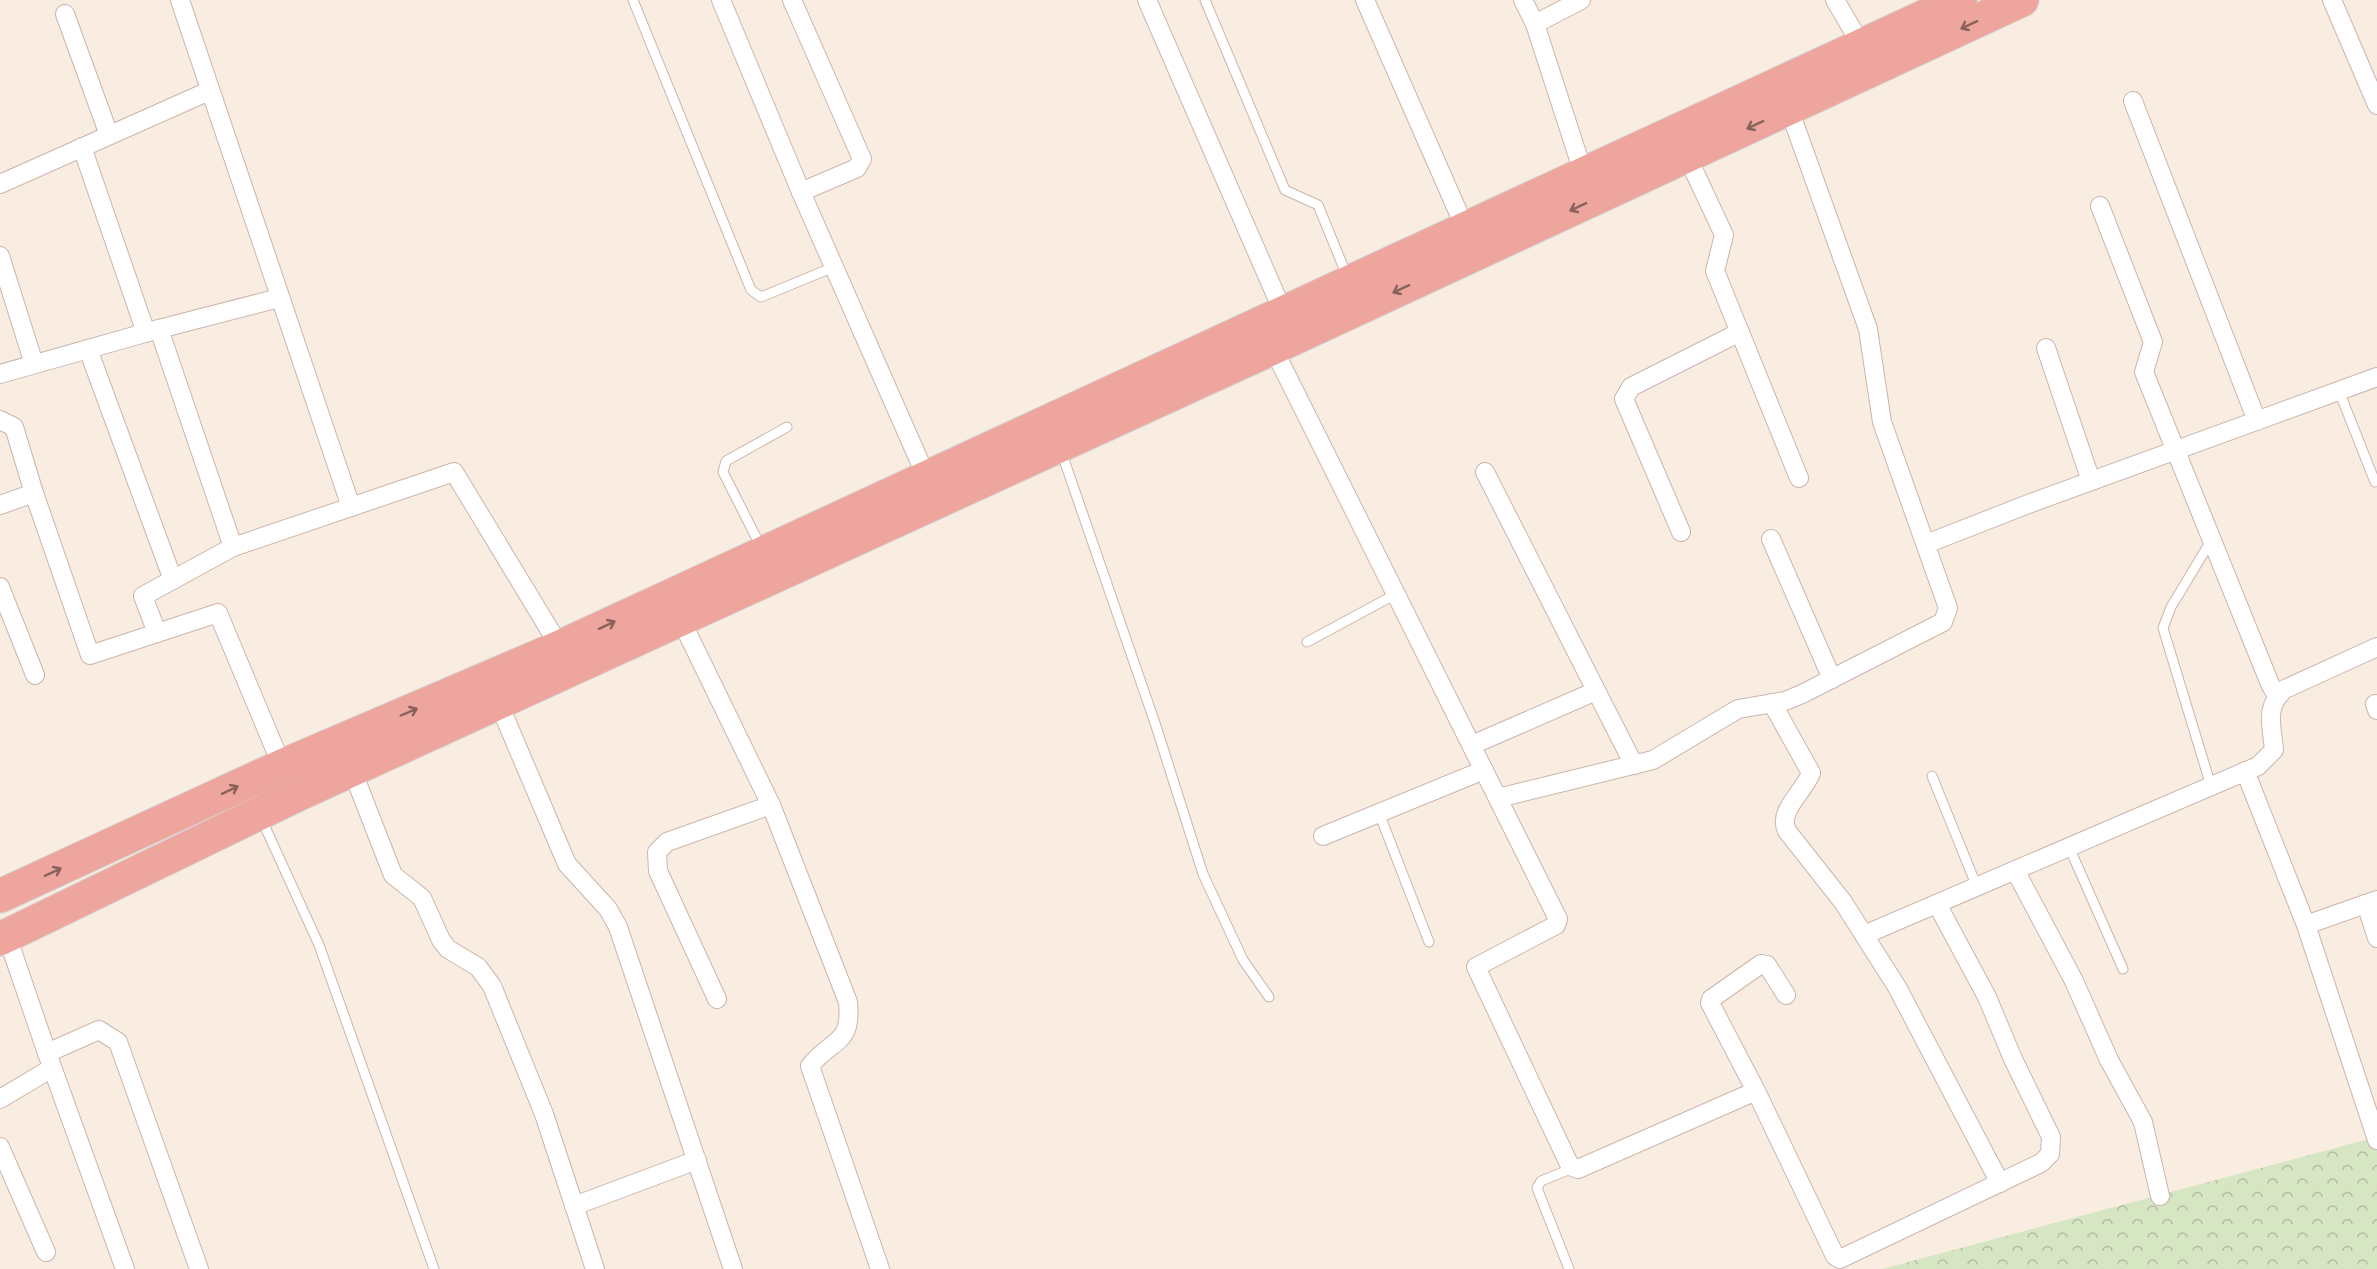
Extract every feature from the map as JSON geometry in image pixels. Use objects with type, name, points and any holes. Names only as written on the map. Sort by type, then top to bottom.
[{"type":"highway","points":[[4,938],[259,814],[499,705],[680,618],[1284,314],[1960,0]]},
{"type":"highway","points":[[0,896],[282,766],[560,646],[764,552],[931,490],[1059,446],[2022,0]]},
{"type":"street","points":[[180,0],[351,507]]},
{"type":"street","points":[[721,0],[801,192],[931,490]]},
{"type":"street","points":[[792,0],[862,159],[857,168],[801,192]]},
{"type":"street","points":[[1148,0],[1284,314]]},
{"type":"street","points":[[1365,0],[1466,230]]},
{"type":"street","points":[[1524,0],[1535,24],[1584,176]]},
{"type":"street","points":[[1535,24],[1581,0]]},
{"type":"street","points":[[1835,0],[1862,46]]},
{"type":"street","points":[[2332,0],[2377,105]]},
{"type":"street","points":[[64,15],[109,135]]},
{"type":"street","points":[[2,177],[82,147],[209,91]]},
{"type":"street","points":[[2133,101],[2257,420]]},
{"type":"street","points":[[1498,798],[1634,765],[1669,753],[1738,709],[1772,703],[1802,694],[1943,622],[1946,617],[1948,608],[1882,422],[1868,329],[1789,109]]},
{"type":"street","points":[[82,147],[233,547]]},
{"type":"street","points":[[1687,156],[1724,235],[1715,271],[1799,478]]},
{"type":"street","points":[[2100,206],[2150,333],[2152,351],[2144,372],[2270,684],[2277,696]]},
{"type":"street","points":[[0,256],[34,364]]},
{"type":"street","points":[[0,374],[279,298]]},
{"type":"street","points":[[1681,532],[1624,399],[1630,387],[1740,332]]},
{"type":"street","points":[[1273,348],[1559,922],[1476,967],[1569,1166],[1578,1169],[1756,1091]]},
{"type":"street","points":[[2046,348],[2091,481]]},
{"type":"street","points":[[88,349],[173,580]]},
{"type":"street","points":[[1926,544],[2377,377]]},
{"type":"street","points":[[0,420],[14,427],[34,494],[90,655],[218,613],[282,766]]},
{"type":"street","points":[[157,633],[143,596],[233,547],[454,472],[560,646]]},
{"type":"street","points":[[1485,472],[1634,765]]},
{"type":"street","points":[[0,505],[34,494]]},
{"type":"street","points":[[1771,539],[1832,679]]},
{"type":"street","points":[[0,588],[35,675]]},
{"type":"street","points":[[680,618],[771,805],[848,1002],[850,1022],[843,1037],[819,1054],[810,1066],[880,1269]]},
{"type":"street","points":[[1864,935],[2211,786],[2268,759],[2274,750],[2270,706],[2277,696],[2285,689],[2377,647]]},
{"type":"street","points":[[1472,745],[1596,691]]},
{"type":"street","points":[[1772,703],[1811,773],[1807,783],[1784,815],[1783,823],[1811,865],[1843,902],[1897,987],[2000,1183]]},
{"type":"street","points":[[499,705],[567,864],[608,909],[618,927],[733,1269]]},
{"type":"street","points":[[352,770],[387,865],[393,875],[422,898],[441,940],[448,949],[478,968],[492,986],[544,1114],[595,1269]]},
{"type":"street","points":[[1323,836],[1484,770]]},
{"type":"street","points":[[2245,771],[2306,925],[2377,1140]]},
{"type":"street","points":[[717,999],[658,871],[657,852],[667,842],[771,805]]},
{"type":"street","points":[[2015,870],[2074,981],[2109,1060],[2143,1122],[2160,1196]]},
{"type":"street","points":[[2306,925],[2371,902],[2377,939]]},
{"type":"street","points":[[1786,995],[1767,965],[1761,964],[1711,999],[1710,1003],[1756,1091],[1835,1256],[1840,1259],[2041,1163],[2050,1154],[2051,1137],[2013,1059],[1988,998],[1937,904]]},
{"type":"street","points":[[4,938],[125,1269]]},
{"type":"street","points":[[0,1099],[49,1060],[99,1030],[118,1042],[199,1269]]},
{"type":"street","points":[[0,1147],[46,1252]]},
{"type":"street","points":[[574,1206],[697,1160]]},
{"type":"lane","points":[[633,0],[751,290],[761,297],[834,267]]},
{"type":"lane","points":[[1205,0],[1285,190],[1289,194],[1306,198],[1318,205],[1350,284]]},
{"type":"lane","points":[[2339,391],[2375,482]]},
{"type":"lane","points":[[764,552],[723,472],[723,466],[726,461],[787,427]]},
{"type":"lane","points":[[1059,446],[1155,723],[1203,874],[1243,960],[1269,997]]},
{"type":"lane","points":[[2211,786],[2163,628],[2171,607],[2212,539]]},
{"type":"lane","points":[[1307,642],[1396,594]]},
{"type":"lane","points":[[1932,776],[1977,887]]},
{"type":"lane","points":[[1379,813],[1429,942]]},
{"type":"lane","points":[[259,814],[319,945],[344,1022],[434,1269]]},
{"type":"lane","points":[[2069,847],[2123,969]]},
{"type":"lane","points":[[1569,1269],[1537,1188],[1541,1181],[1573,1168]]},
{"type":"green space","points":[[2377,1137],[2377,1269],[1882,1269]]}]
